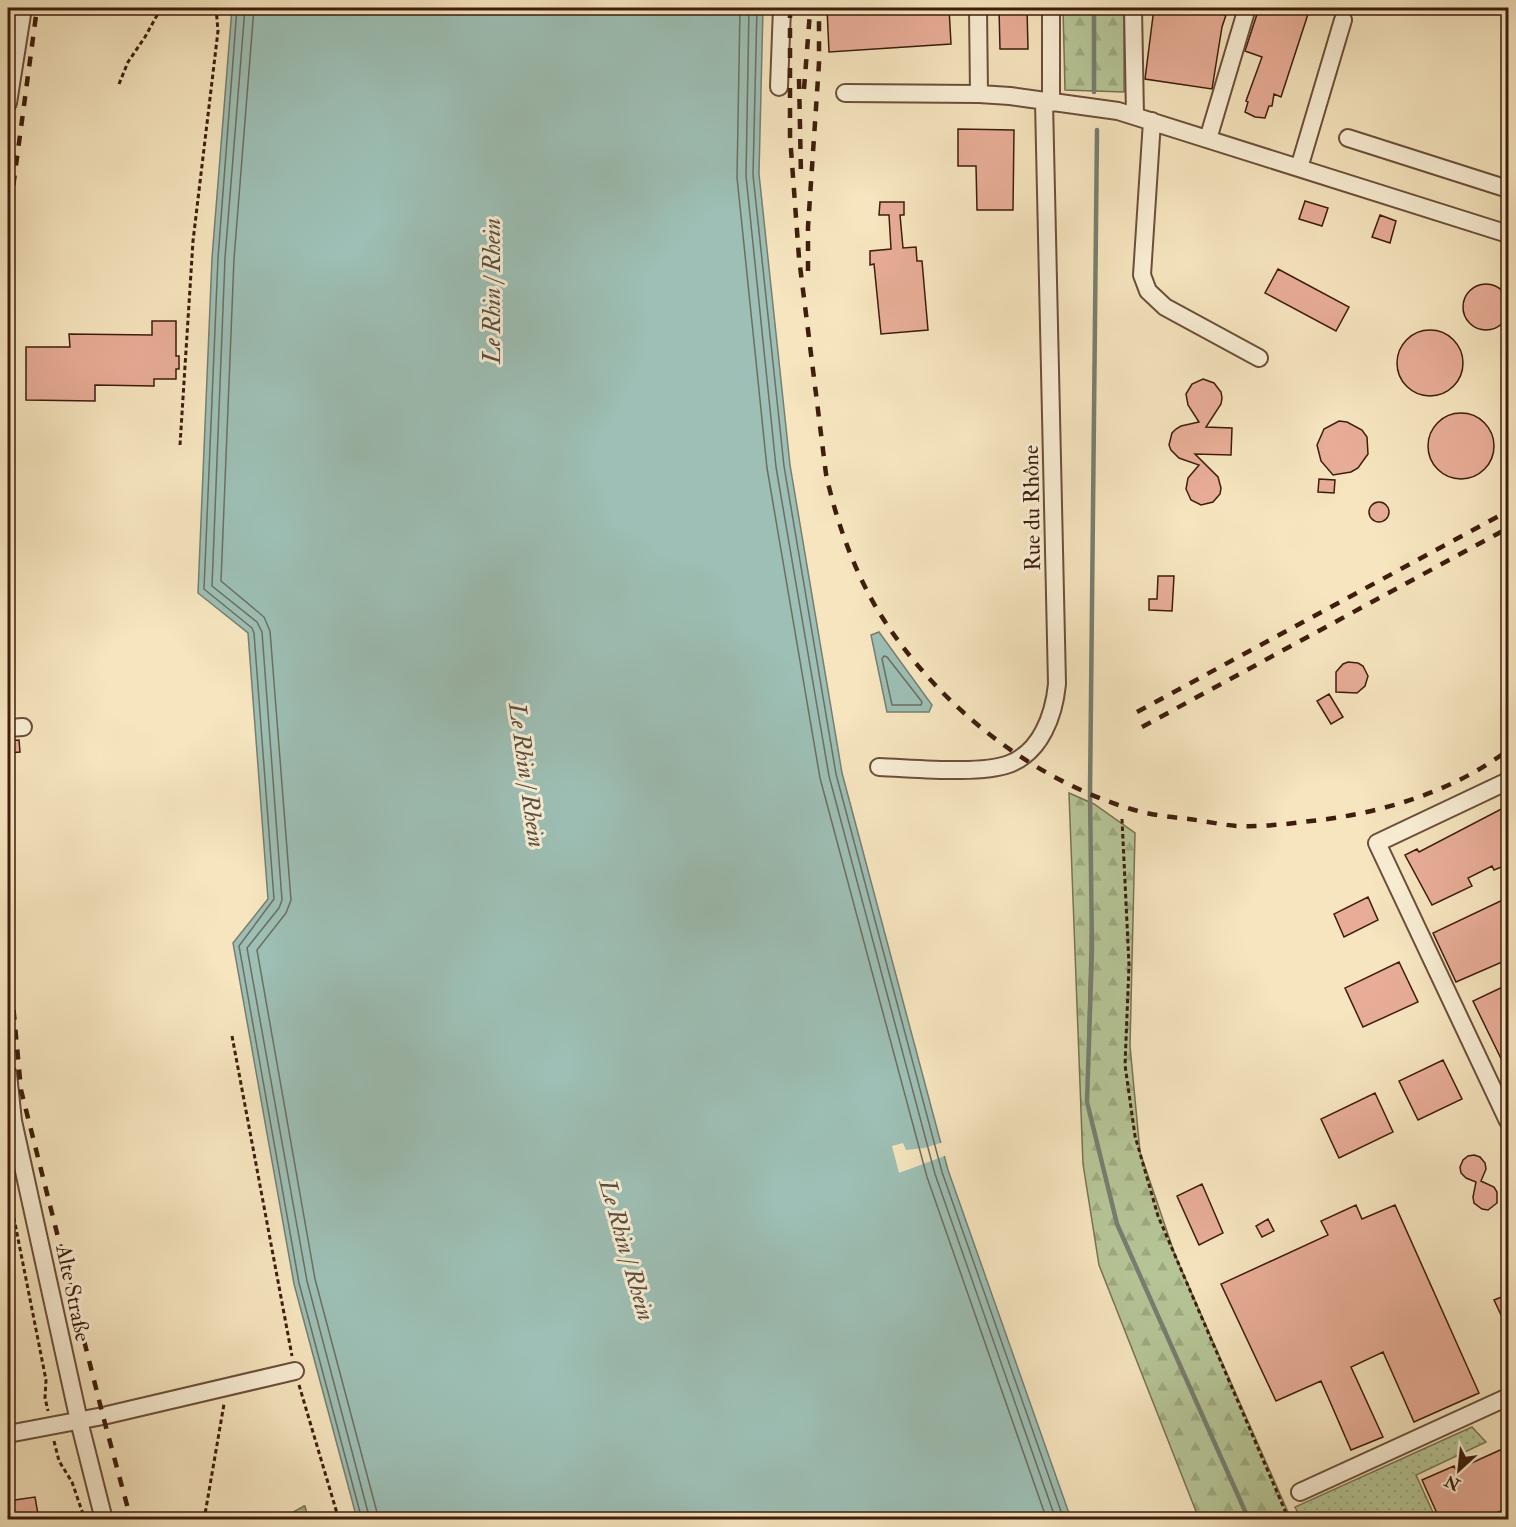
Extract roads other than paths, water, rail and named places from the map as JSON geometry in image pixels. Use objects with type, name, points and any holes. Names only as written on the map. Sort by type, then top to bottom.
[{"type":"street","points":[[8,103],[23,8]]},
{"type":"street","points":[[779,87],[782,8]]},
{"type":"street","points":[[978,8],[979,94]]},
{"type":"street","name":"Rue du Rhône","points":[[879,767],[983,769],[1009,764],[1022,757],[1036,742],[1047,726],[1055,706],[1058,684],[1048,102],[1051,8]]},
{"type":"street","points":[[1133,8],[1135,116]]},
{"type":"street","points":[[1208,140],[1244,9]]},
{"type":"street","points":[[1299,168],[1343,20]]},
{"type":"street","points":[[845,93],[1010,96],[1118,111],[1509,234]]},
{"type":"street","points":[[1152,121],[1142,275],[1148,291],[1165,307],[1259,358]]},
{"type":"street","points":[[1348,138],[1509,189]]},
{"type":"street","points":[[1509,782],[1377,843],[1509,1121]]},
{"type":"street","name":"Alte Straße","points":[[8,1074],[13,1121],[104,1520]]},
{"type":"street","points":[[8,1434],[52,1427],[294,1371]]},
{"type":"street","points":[[1300,1492],[1509,1397]]},
{"type":"water","name":"Le Rhin / Rhein","points":[[232,8],[763,8],[759,174],[790,465],[842,773],[948,1170],[1071,1519],[357,1519],[294,1284],[233,943],[268,899],[248,633],[198,593],[212,258]]},
{"type":"water","points":[[879,632],[932,705],[929,712],[887,712],[871,635]]},
{"type":"waterway","points":[[1094,8],[1094,92]]},
{"type":"waterway","points":[[1097,130],[1090,793],[1092,950],[1087,1102],[1117,1224],[1249,1520]]},
{"type":"railway","points":[[8,225],[37,8]]},
{"type":"railway","points":[[790,8],[790,136],[799,258],[826,474],[846,543],[868,593],[900,643],[955,705],[986,732],[1020,756],[1056,778],[1093,795],[1138,811],[1160,816],[1238,826],[1337,818],[1389,807],[1464,778],[1508,750]]},
{"type":"railway","points":[[808,271],[808,227],[819,63],[819,8]]},
{"type":"railway","points":[[804,89],[810,12]]},
{"type":"railway","points":[[799,79],[801,175]]},
{"type":"railway","points":[[1137,712],[1508,511]]},
{"type":"railway","points":[[1142,727],[1508,528]]},
{"type":"railway","points":[[8,950],[21,1090],[131,1520]]}]
